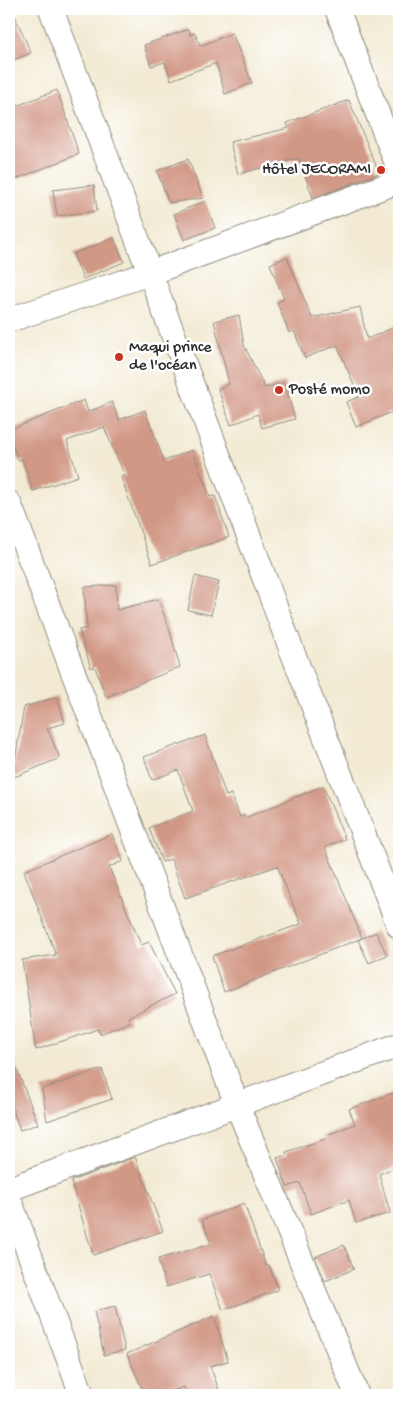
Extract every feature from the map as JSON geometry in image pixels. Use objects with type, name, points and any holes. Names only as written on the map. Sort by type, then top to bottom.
[{"type":"street","points":[[51,9],[289,642],[399,926]]},
{"type":"street","points":[[337,9],[399,169]]},
{"type":"street","points":[[9,320],[150,273],[399,181]]},
{"type":"street","points":[[9,503],[237,1105],[357,1395]]},
{"type":"street","points":[[9,1189],[399,1045]]},
{"type":"street","points":[[9,1199],[82,1395]]},
{"type":"building","points":[[9,9],[12,9],[31,53],[9,62]]},
{"type":"building","points":[[189,29],[190,35],[195,33],[200,46],[232,33],[252,83],[225,94],[216,63],[171,80],[165,62],[151,66],[144,45]]},
{"type":"building","points":[[57,90],[79,154],[9,182],[9,109]]},
{"type":"building","points":[[349,100],[379,173],[313,198],[299,158],[238,174],[230,142],[289,128],[287,123]]},
{"type":"building","points":[[188,159],[203,198],[169,203],[157,171]]},
{"type":"building","points":[[94,185],[97,211],[57,216],[53,190]]},
{"type":"building","points":[[205,201],[215,228],[184,240],[174,214]]},
{"type":"building","points":[[114,238],[124,262],[83,279],[73,254]]},
{"type":"building","points":[[287,257],[312,318],[360,307],[367,339],[399,325],[399,409],[356,427],[346,402],[359,397],[337,345],[305,358],[294,331],[289,333],[277,302],[284,299],[270,264]]},
{"type":"building","points":[[239,315],[244,345],[265,388],[284,382],[295,419],[262,428],[258,414],[231,425],[218,389],[229,384],[214,321]]},
{"type":"building","points":[[84,400],[88,412],[112,402],[119,420],[145,410],[164,461],[192,450],[210,497],[215,496],[229,537],[152,564],[121,477],[125,476],[104,427],[67,441],[78,476],[33,491],[22,459],[18,460],[9,436],[9,430]]},
{"type":"building","points":[[195,576],[219,582],[211,615],[188,610]]},
{"type":"building","points":[[116,585],[117,610],[158,599],[169,628],[180,667],[106,697],[95,667],[91,668],[79,630],[87,628],[84,587]]},
{"type":"building","points":[[57,697],[65,723],[47,728],[60,758],[12,778],[24,707]]},
{"type":"building","points":[[205,735],[226,796],[231,794],[240,817],[244,815],[245,818],[323,786],[345,839],[325,847],[362,938],[224,992],[212,956],[301,924],[277,866],[185,898],[171,859],[162,862],[149,828],[193,811],[178,770],[152,780],[144,757]]},
{"type":"building","points":[[112,834],[123,861],[109,867],[141,945],[149,942],[175,994],[128,1017],[130,1022],[100,1034],[98,1029],[36,1050],[22,960],[56,955],[24,871]]},
{"type":"building","points":[[376,932],[387,955],[369,963],[358,940]]},
{"type":"building","points":[[15,1064],[38,1124],[20,1130],[9,1099],[9,1066]]},
{"type":"building","points":[[102,1069],[112,1099],[47,1121],[42,1089]]},
{"type":"building","points":[[399,1091],[399,1166],[379,1174],[390,1213],[356,1223],[349,1200],[311,1214],[300,1183],[287,1187],[277,1158],[287,1155],[286,1152],[325,1139],[324,1136],[355,1124],[349,1109]]},
{"type":"building","points":[[135,1157],[163,1231],[93,1255],[71,1181]]},
{"type":"building","points":[[244,1203],[266,1266],[269,1265],[278,1290],[223,1310],[209,1274],[166,1287],[158,1259],[211,1244],[202,1220]]},
{"type":"building","points":[[344,1245],[354,1269],[325,1281],[315,1257]]},
{"type":"building","points":[[115,1306],[125,1350],[104,1355],[94,1311]]},
{"type":"building","points":[[214,1316],[228,1361],[210,1366],[221,1395],[187,1395],[184,1387],[162,1395],[145,1395],[127,1354]]},
{"type":"place","name":"Hôtel JECORAMI","points":[[381,170]]},
{"type":"place","name":"Maqui prince de l'océan","points":[[119,357]]},
{"type":"place","name":"Posté momo","points":[[279,390]]}]
